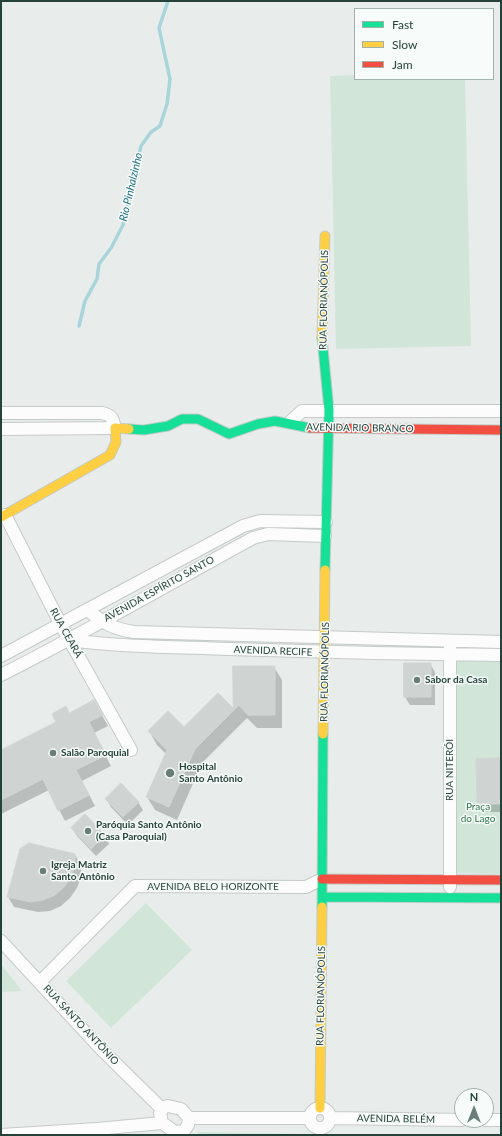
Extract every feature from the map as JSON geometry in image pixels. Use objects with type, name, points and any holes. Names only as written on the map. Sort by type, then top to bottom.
[{"type":"street","name":"RUA FLORIANÓPOLIS","points":[[320,1108],[325,536],[329,410],[322,342],[325,236]]},
{"type":"street","name":"AVENIDA RIO BRANCO","points":[[501,411],[302,411],[290,421],[305,428],[328,429],[501,430]]},
{"type":"street","points":[[392,411],[392,429]]},
{"type":"street","points":[[444,411],[444,430]]},
{"type":"street","points":[[3,516],[110,455],[116,442],[115,428],[113,419],[109,414],[102,412],[3,412],[3,429],[115,428],[144,430],[168,426],[182,419],[198,419],[229,434],[269,420],[290,421]]},
{"type":"street","name":"RUA CEARÁ","points":[[3,516],[61,625],[131,750]]},
{"type":"street","name":"AVENIDA ESPÍRITO SANTO","points":[[1,656],[243,526],[260,521],[326,522]]},
{"type":"street","name":"AVENIDA ESPÍRITO SANTO","points":[[1,676],[70,640],[100,621],[253,538],[268,534],[325,536]]},
{"type":"street","name":"AVENIDA RECIFE","points":[[88,610],[100,621],[116,629],[134,632],[501,642]]},
{"type":"street","points":[[244,650],[246,636]]},
{"type":"street","points":[[390,654],[391,639]]},
{"type":"street","name":"AVENIDA RECIFE","points":[[70,640],[102,645],[244,650],[501,655]]},
{"type":"street","name":"RUA NITERÓI","points":[[450,898],[451,641]]},
{"type":"street","name":"AVENIDA BELO HORIZONTE","points":[[40,982],[135,886],[306,887],[322,879],[501,880]]},
{"type":"street","points":[[306,887],[322,897],[501,898]]},
{"type":"street","name":"RUA SANTO ANTÔNIO","points":[[1,941],[101,1049],[162,1109]]},
{"type":"street","points":[[162,1123],[160,1113],[162,1109],[168,1106],[175,1106],[181,1109],[189,1118],[310,1118]]},
{"type":"street","points":[[320,1108],[327,1111],[330,1118],[321,1131],[313,1125],[310,1118],[312,1112],[320,1108]]},
{"type":"street","points":[[1,1135],[97,1132],[162,1123],[175,1132],[186,1133],[189,1118]]},
{"type":"street","name":"AVENIDA BELÉM","points":[[330,1118],[454,1120]]},
{"type":"green space","points":[[354,75],[354,80],[465,80],[471,346],[336,349],[330,76]]},
{"type":"green space","name":"Praça do Lago","points":[[457,656],[501,657],[501,874],[455,873]]},
{"type":"green space","points":[[146,903],[192,950],[111,1028],[66,981]]},
{"type":"green space","points":[[1,964],[22,991],[1,992]]},
{"type":"green space","points":[[197,1132],[308,1134],[308,1135],[200,1135]]},
{"type":"building","name":"Sabor da Casa","points":[[404,663],[431,663],[431,697],[404,697]]},
{"type":"building","name":"Hospital Santo Antônio","points":[[233,666],[275,666],[275,715],[248,715],[239,705],[195,749],[169,807],[146,797],[167,750],[148,731],[168,711],[184,727],[218,693],[233,708]]},
{"type":"building","name":"Salão Paroquial","points":[[94,700],[103,715],[89,722],[106,755],[76,770],[89,795],[58,811],[43,779],[1,800],[1,750],[56,722],[52,714],[66,706],[69,713]]},
{"type":"building","points":[[500,758],[501,804],[477,804],[476,759]]},
{"type":"building","points":[[121,783],[139,802],[123,817],[105,799]]},
{"type":"building","name":"Paróquia Santo Antônio (Casa Paroquial)","points":[[85,814],[105,835],[91,849],[71,828]]},
{"type":"building","name":"Igreja Matriz Santo Antônio","points":[[29,843],[75,854],[75,865],[71,877],[64,887],[55,895],[43,900],[31,902],[7,897],[20,849]]},
{"type":"waterway","name":"Rio Pinhalzinho","points":[[79,326],[85,301],[97,279],[99,264],[111,248],[123,225],[141,146],[151,132],[160,126],[167,104],[170,79],[159,28],[168,1]]},
{"type":"traffic: fast","points":[[322,338],[329,410],[325,570]]},
{"type":"traffic: fast","points":[[129,429],[144,430],[168,426],[182,419],[198,419],[229,434],[258,424],[275,421],[310,428]]},
{"type":"traffic: fast","points":[[322,907],[323,734]]},
{"type":"traffic: fast","points":[[322,897],[501,898]]},
{"type":"traffic: slow","points":[[322,338],[325,236]]},
{"type":"traffic: slow","points":[[1,517],[110,455],[116,442],[115,428],[129,429]]},
{"type":"traffic: slow","points":[[323,734],[325,570]]},
{"type":"traffic: slow","points":[[320,1108],[322,907]]},
{"type":"traffic: jam","points":[[310,428],[501,430]]},
{"type":"traffic: jam","points":[[322,879],[501,880]]},
{"type":"place","name":"Sabor da Casa","points":[[417,680]]},
{"type":"place","name":"Salão Paroquial","points":[[53,753]]},
{"type":"place","name":"Hospital Santo Antônio","points":[[170,773]]},
{"type":"place","name":"Paróquia Santo Antônio (Casa Paroquial)","points":[[88,831]]},
{"type":"place","name":"Igreja Matriz Santo Antônio","points":[[43,871]]}]
